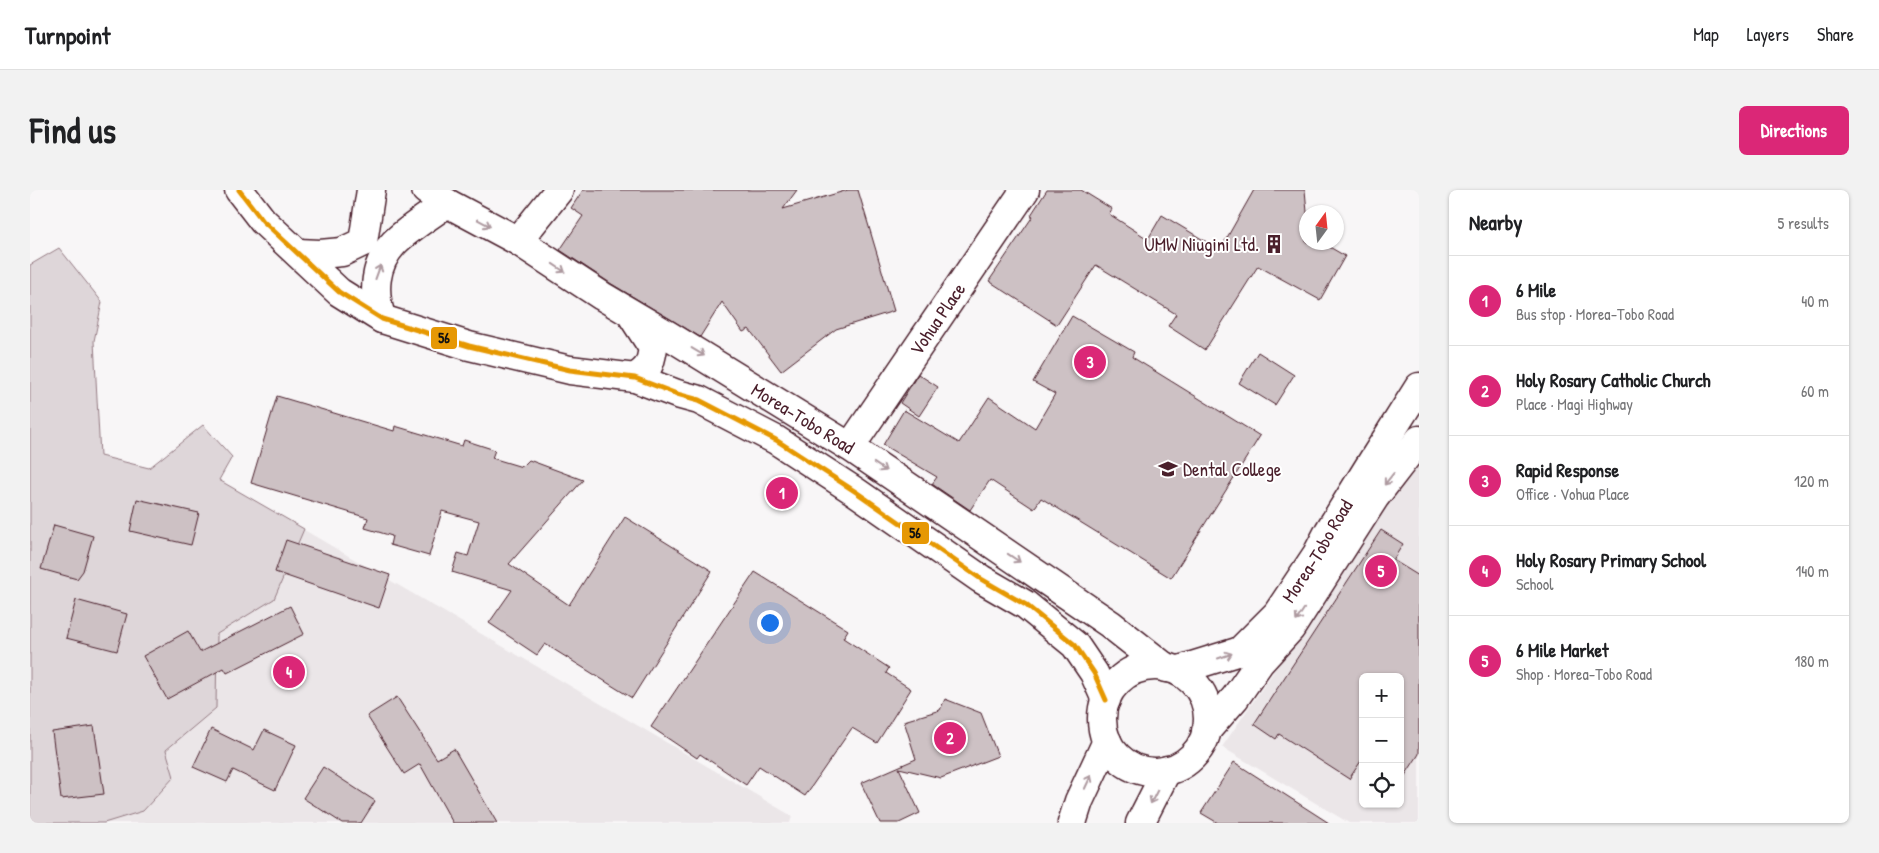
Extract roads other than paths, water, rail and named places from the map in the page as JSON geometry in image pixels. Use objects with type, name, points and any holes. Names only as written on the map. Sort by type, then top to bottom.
[{"type":"main road","name":"Morea-Tobo Road","points":[[239,190],[263,221],[339,292],[382,319],[468,346],[570,370],[635,378],[699,400],[776,440],[856,492],[973,574],[1026,605],[1075,645],[1094,673],[1106,700]]},
{"type":"main road","points":[[298,253],[342,252],[363,242],[371,190]]},
{"type":"main road","points":[[518,241],[559,190]]},
{"type":"main road","name":"Vohua Place","points":[[850,447],[1025,190]]},
{"type":"main road","name":"Morea-Tobo Road","points":[[437,197],[518,241],[631,314],[710,360],[850,447],[1110,624],[1172,669],[1240,651],[1278,614],[1419,387]]},
{"type":"main road","points":[[382,319],[376,305],[374,282],[383,258],[394,243],[437,197]]},
{"type":"main road","points":[[631,314],[653,348],[651,364],[647,370],[635,378]]},
{"type":"main road","points":[[1368,468],[1393,445],[1419,434]]},
{"type":"main road","name":"Morea-Tobo Road","points":[[1206,731],[1235,698],[1260,662],[1291,628],[1375,497],[1419,440]]},
{"type":"main road","points":[[1149,667],[1172,669],[1194,684],[1204,699],[1208,717],[1206,735],[1197,751],[1184,764],[1167,770],[1149,772],[1131,767],[1117,756],[1106,741],[1102,725],[1103,708],[1106,700],[1119,680],[1133,671],[1149,667]]},
{"type":"main road","points":[[1072,823],[1079,801],[1106,741]]},
{"type":"main road","points":[[1140,823],[1167,770]]},
{"type":"place","name":"UMW Niugini Ltd.","points":[[1274,244]]},
{"type":"place","name":"Rapid Response","points":[[1090,362]]},
{"type":"place","name":"Dental College","points":[[1168,469]]},
{"type":"place","name":"6 Mile","points":[[782,493]]},
{"type":"place","name":"6 Mile Market","points":[[1381,571]]},
{"type":"place","name":"Holy Rosary Primary School","points":[[289,672]]},
{"type":"place","name":"Holy Rosary Catholic Church","points":[[950,738]]}]
